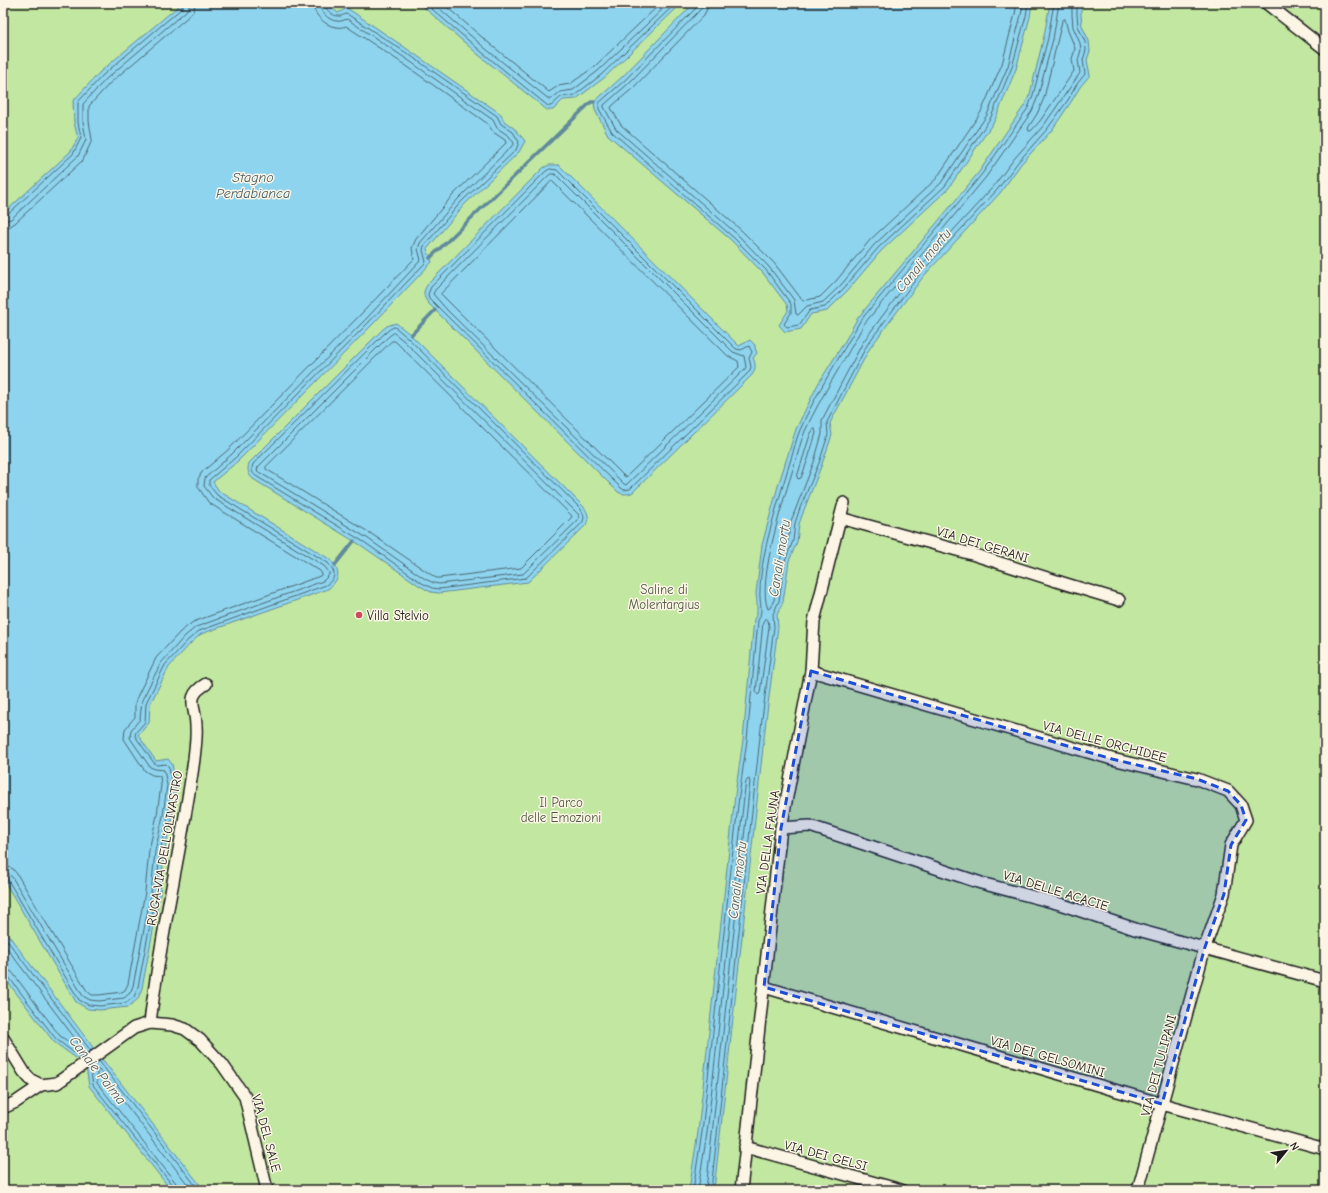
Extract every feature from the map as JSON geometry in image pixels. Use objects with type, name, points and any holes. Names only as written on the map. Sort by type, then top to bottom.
[{"type":"street","points":[[1266,3],[1325,49]]},
{"type":"street","name":"VIA DELLA FAUNA","points":[[741,1190],[781,828],[811,671],[814,621],[844,503]]},
{"type":"street","name":"VIA DEI GERANI","points":[[840,518],[975,555],[1118,600]]},
{"type":"street","name":"VIA DELLE ORCHIDEE","points":[[811,671],[1104,757],[1197,779],[1228,791],[1241,805],[1246,820],[1232,845],[1224,894],[1205,947]]},
{"type":"street","name":"RUGA-VIA DELL'OLIVASTRO","points":[[150,1023],[192,770],[196,731],[193,697],[197,690],[206,684]]},
{"type":"street","name":"VIA DELLE ACACIE","points":[[781,828],[810,826],[981,883],[1060,904],[1138,930],[1205,947],[1325,981]]},
{"type":"street","name":"VIA DEI TULIPANI","points":[[1138,1190],[1205,947]]},
{"type":"street","name":"VIA DEI GELSOMINI","points":[[764,987],[1162,1104],[1325,1148]]},
{"type":"street","name":"VIA DEL SALE","points":[[41,1085],[58,1083],[134,1028],[150,1023],[172,1025],[185,1029],[200,1040],[222,1064],[245,1097],[267,1190]]},
{"type":"street","points":[[3,1038],[24,1072],[31,1080],[41,1085],[16,1102],[3,1108]]},
{"type":"street","name":"VIA DEI GELSI","points":[[745,1147],[901,1190]]},
{"type":"highlighted area","points":[[811,671],[1112,759],[1197,779],[1228,791],[1241,805],[1246,820],[1231,845],[1224,894],[1205,947],[1162,1104],[764,987],[781,828]]},
{"type":"green space","name":"Saline di Molentargius","points":[[3,3],[1325,3],[1325,1190],[3,1190]]},
{"type":"water","name":"Stagno Perdabianca","points":[[182,3],[326,3],[338,13],[347,8],[501,114],[504,121],[515,129],[525,141],[519,152],[464,205],[427,249],[432,262],[238,461],[213,482],[219,491],[331,560],[338,575],[335,582],[328,589],[201,634],[169,667],[150,704],[149,723],[138,735],[156,761],[168,759],[172,764],[176,786],[172,817],[164,853],[160,894],[142,988],[138,999],[128,1007],[100,1010],[88,1009],[76,1002],[3,879],[3,214],[70,152],[78,138],[74,123],[73,101],[100,72]]},
{"type":"water","points":[[419,3],[682,3],[604,78],[576,99],[563,100],[553,110],[547,110],[480,56]]},
{"type":"water","points":[[694,3],[1032,3],[1030,17],[1016,69],[995,120],[948,189],[881,251],[847,291],[827,311],[811,314],[801,329],[785,332],[779,325],[788,311],[787,305],[763,273],[731,240],[608,135],[595,110],[594,102],[622,77]]},
{"type":"water","name":"Canali mortu","points":[[1050,3],[1081,3],[1082,26],[1089,41],[1090,51],[1087,60],[1090,75],[1080,87],[1052,130],[1021,164],[1000,193],[923,277],[870,348],[830,423],[832,435],[799,524],[797,542],[789,561],[783,602],[777,615],[778,627],[766,720],[714,1190],[689,1190],[698,1132],[735,795],[743,740],[754,619],[757,614],[756,593],[762,545],[778,486],[796,429],[818,384],[857,319],[979,172],[1024,106],[1030,94],[1044,36]]},
{"type":"water","points":[[549,165],[559,165],[739,346],[750,340],[755,345],[757,353],[753,358],[755,366],[752,375],[632,493],[624,494],[618,492],[429,304],[424,297],[424,292],[428,284],[543,168]]},
{"type":"water","points":[[396,323],[411,335],[586,510],[588,517],[586,525],[528,582],[439,593],[431,592],[362,546],[253,479],[249,474],[249,463],[382,330],[387,326]]},
{"type":"water","name":"Canale Palma","points":[[3,928],[92,1046],[204,1190],[171,1190],[89,1086],[86,1067],[54,1042],[3,976]]},
{"type":"waterway","points":[[430,258],[591,102],[594,102]]},
{"type":"waterway","points":[[411,335],[435,310]]},
{"type":"waterway","points":[[335,565],[354,541]]},
{"type":"place","name":"Villa Stelvio","points":[[359,615]]},
{"type":"park label","name":"Il Parco delle Emozioni","points":[[561,810]]}]
